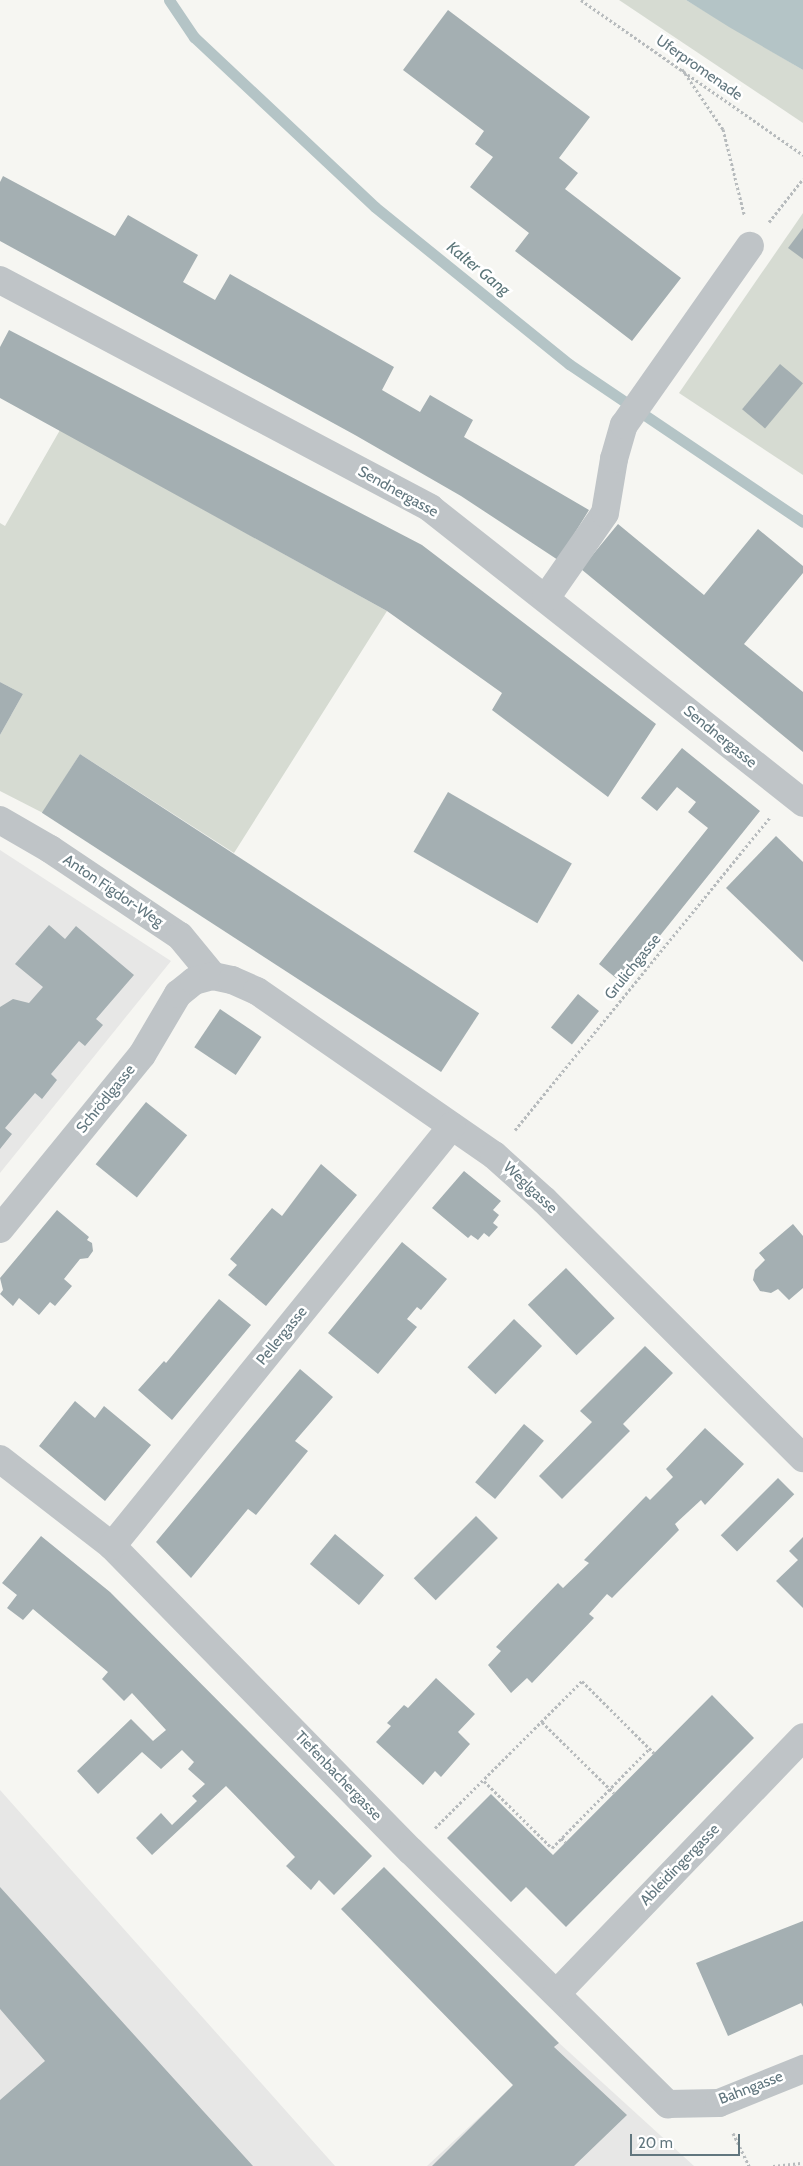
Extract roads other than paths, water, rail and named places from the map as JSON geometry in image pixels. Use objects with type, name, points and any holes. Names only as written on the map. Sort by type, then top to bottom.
[{"type":"street","points":[[546,598],[604,513],[614,459],[624,425],[750,246]]},
{"type":"street","name":"Sendnergasse","points":[[0,280],[430,508],[797,798]]},
{"type":"street","name":"Anton Figdor-Weg","points":[[0,820],[50,849],[180,936],[213,976]]},
{"type":"street","name":"Weglgasse","points":[[213,976],[232,980],[257,991],[494,1155],[544,1200],[803,1458]]},
{"type":"street","name":"Schrödlgasse","points":[[0,1229],[142,1054],[178,994],[194,981],[213,976]]},
{"type":"street","name":"Pellergasse","points":[[112,1546],[452,1126]]},
{"type":"street","name":"Tiefenbachergasse","points":[[0,1458],[112,1546],[411,1851],[668,2104]]},
{"type":"street","name":"Ableidingergasse","points":[[557,1993],[803,1737]]},
{"type":"street","name":"Bahngasse","points":[[668,2104],[719,2103],[803,2069]]},
{"type":"waterway","name":"Kalter Gang","points":[[169,0],[194,37],[375,207],[569,364],[803,522]]}]
